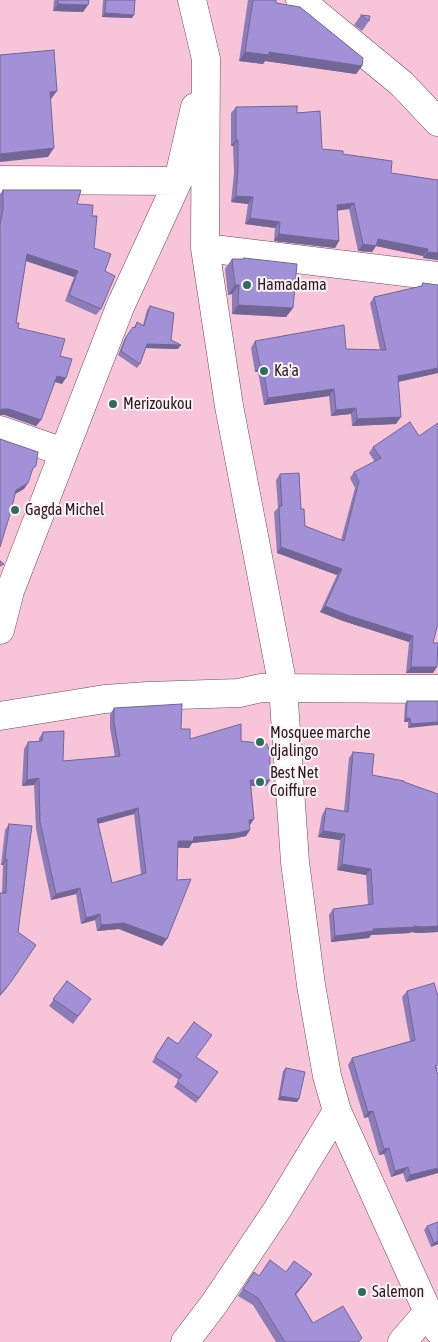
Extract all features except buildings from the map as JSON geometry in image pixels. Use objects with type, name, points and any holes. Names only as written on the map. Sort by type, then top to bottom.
[{"type":"street","points":[[192,0],[206,60],[205,248],[229,406],[282,687],[295,862],[311,985],[327,1076],[337,1111],[433,1321],[402,1342]]},
{"type":"street","points":[[300,0],[402,84],[438,122]]},
{"type":"street","points":[[0,630],[10,591],[120,307],[178,181],[206,60]]},
{"type":"street","points":[[0,180],[178,181]]},
{"type":"street","points":[[205,248],[438,276]]},
{"type":"street","points":[[0,430],[63,452]]},
{"type":"street","points":[[0,716],[105,699],[240,693],[262,688],[438,690]]},
{"type":"street","points":[[185,1342],[214,1304],[277,1210],[337,1111]]},
{"type":"place","name":"Hamadama","points":[[247,285]]},
{"type":"place","name":"Ka'a","points":[[264,371]]},
{"type":"place","name":"Merizoukou","points":[[113,404]]},
{"type":"place","name":"Gagda Michel","points":[[15,510]]},
{"type":"place","name":"Mosquee marche djalingo","points":[[260,742]]},
{"type":"place","name":"Best Net Coiffure","points":[[260,782]]},
{"type":"place","name":"Salemon","points":[[362,1292]]}]
